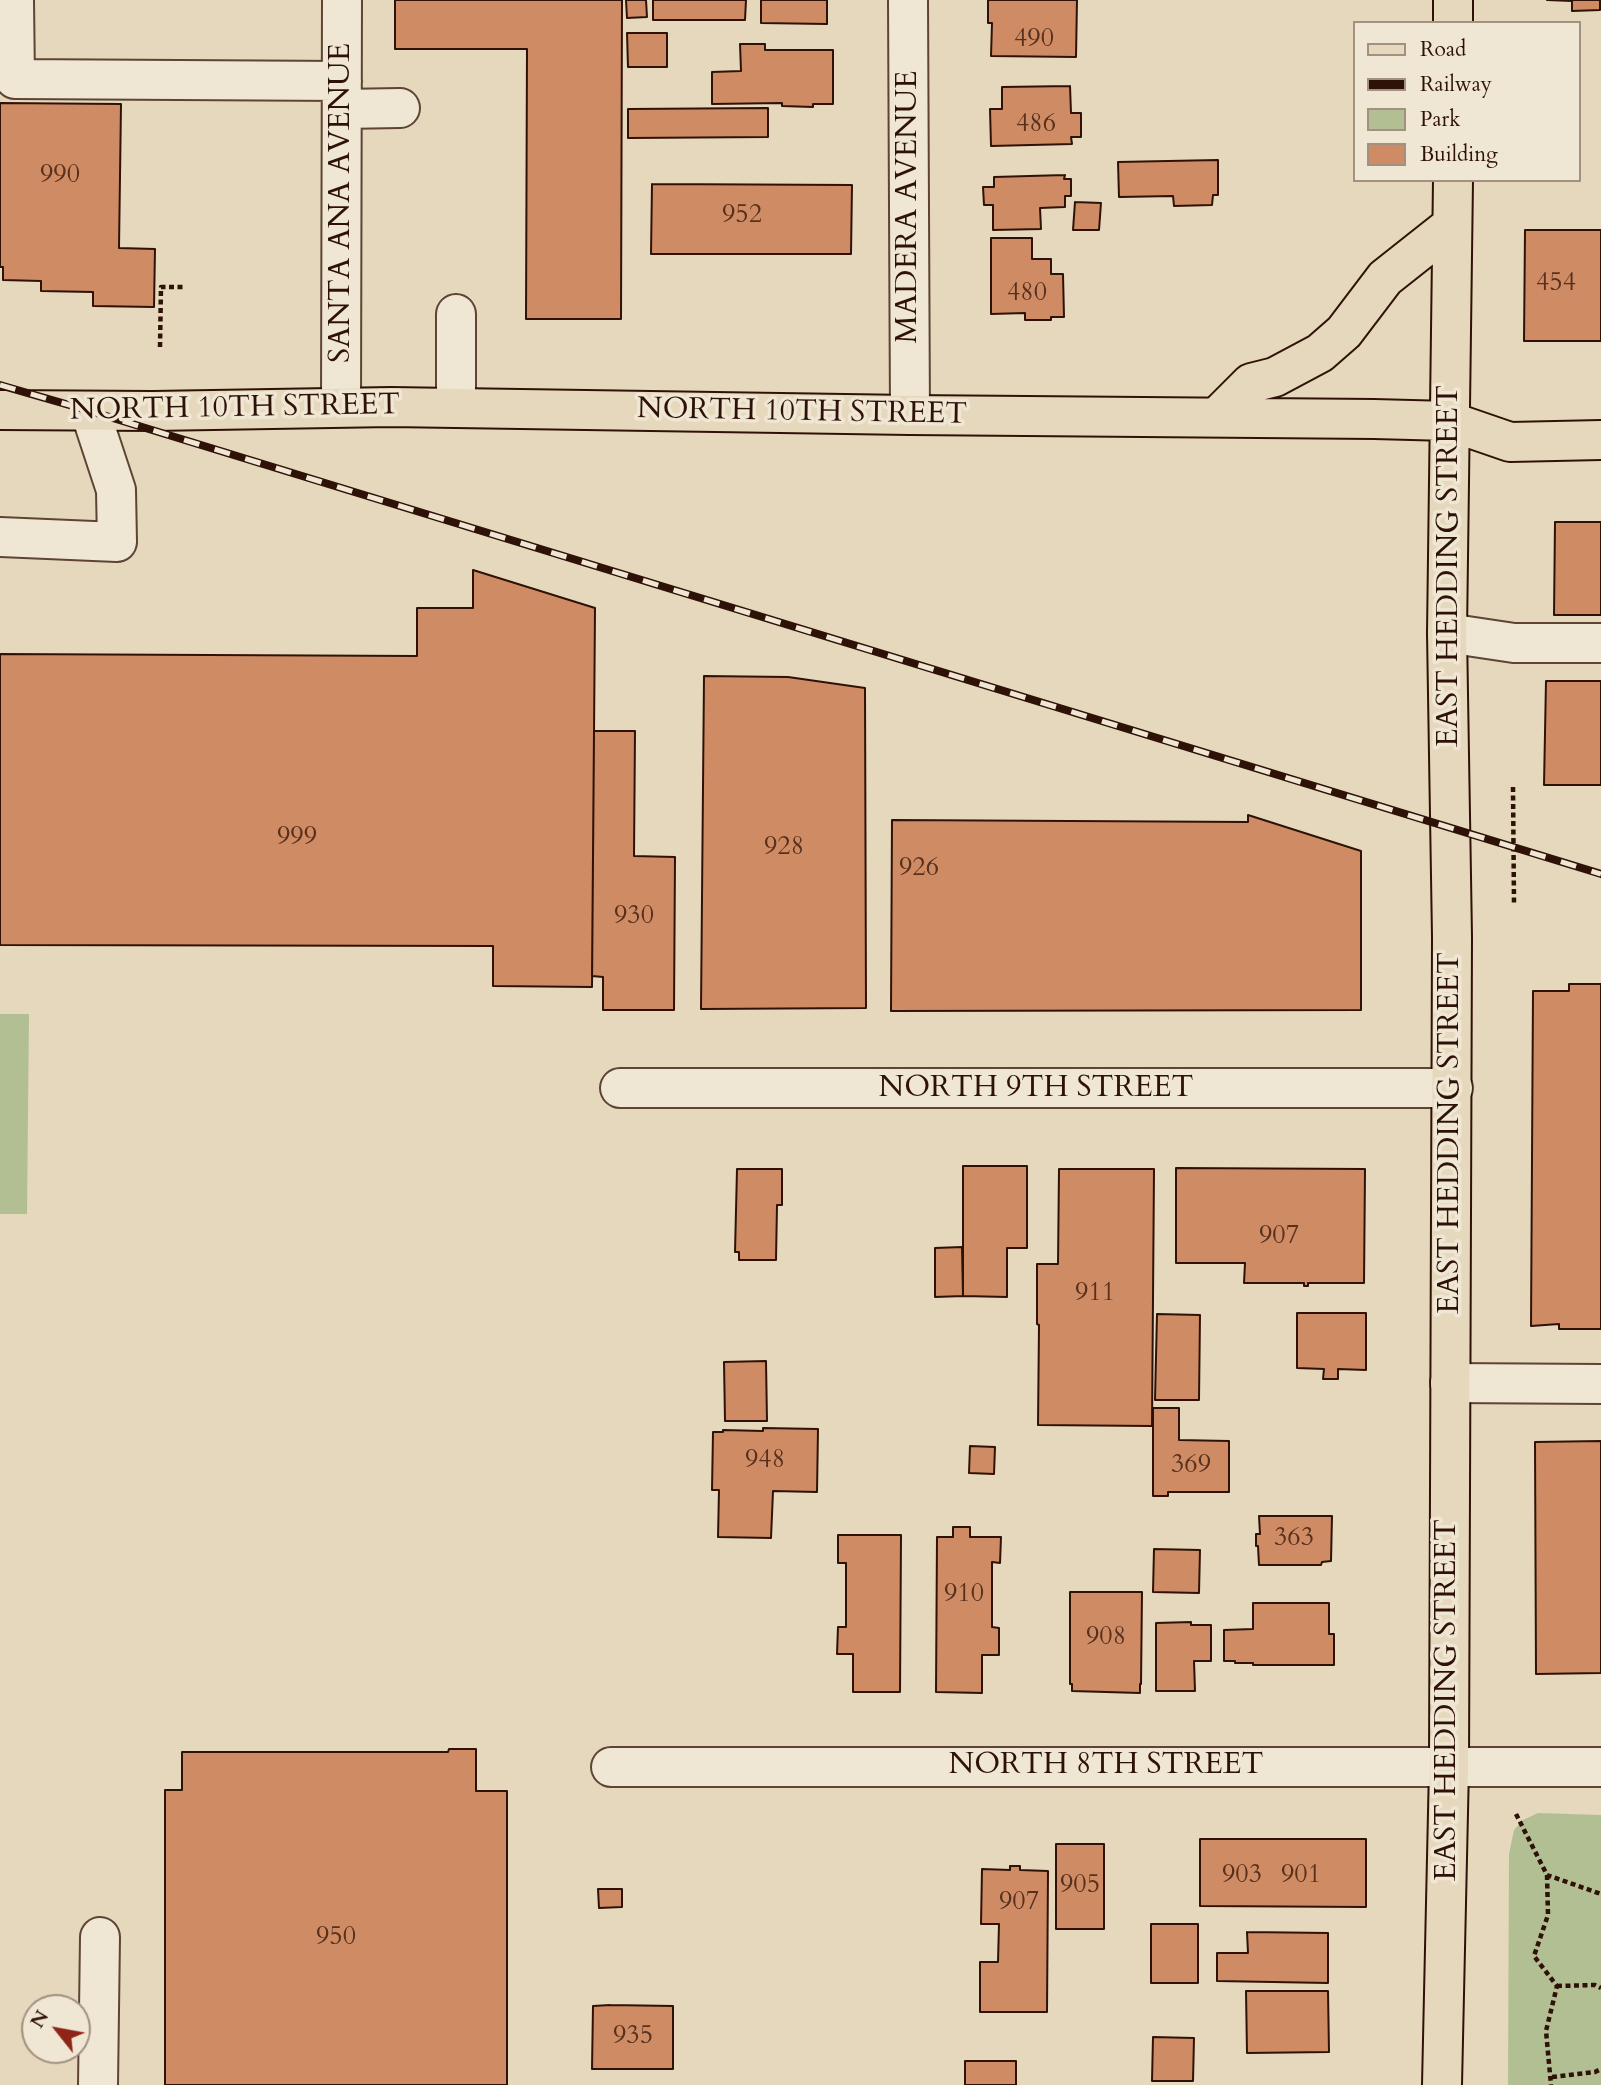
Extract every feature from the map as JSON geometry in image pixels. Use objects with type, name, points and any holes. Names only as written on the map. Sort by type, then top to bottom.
[{"type":"main road","points":[[1453,0],[1453,21]]},
{"type":"main road","name":"EAST HEDDING STREET","points":[[1442,2085],[1449,1767],[1453,1088],[1447,632],[1452,182]]},
{"type":"main road","points":[[1218,416],[1251,383],[1275,377],[1320,353],[1345,332],[1385,278],[1452,225]]},
{"type":"main road","name":"NORTH 10TH STREET","points":[[0,410],[456,407],[910,415],[1218,416],[1449,421],[1510,442],[1601,440]]},
{"type":"street","points":[[14,0],[15,79],[97,80],[342,95],[400,108]]},
{"type":"street","name":"SANTA ANA AVENUE","points":[[341,407],[342,0]]},
{"type":"street","name":"MADERA AVENUE","points":[[908,0],[910,415]]},
{"type":"street","points":[[456,314],[456,407]]},
{"type":"street","points":[[0,537],[117,542],[116,490],[90,411]]},
{"type":"street","points":[[1447,632],[1514,643],[1601,643]]},
{"type":"street","name":"NORTH 9TH STREET","points":[[620,1088],[1453,1088]]},
{"type":"street","points":[[1450,1383],[1601,1384]]},
{"type":"street","name":"NORTH 8TH STREET","points":[[611,1766],[1601,1767]]},
{"type":"street","points":[[98,2085],[100,1937]]},
{"type":"path","points":[[160,347],[161,287],[183,287]]},
{"type":"path","points":[[1513,787],[1514,903]]},
{"type":"path","points":[[1516,1814],[1547,1875],[1548,1914],[1534,1955],[1557,1986]]},
{"type":"path","points":[[1547,1875],[1601,1894]]},
{"type":"path","points":[[1557,1986],[1595,1985],[1601,1988]]},
{"type":"path","points":[[1551,2085],[1546,2031],[1557,1986]]},
{"type":"path","points":[[1552,2077],[1595,2073],[1601,2069]]},
{"type":"green space","points":[[0,1014],[29,1014],[27,1214],[0,1214]]},
{"type":"green space","points":[[1538,1813],[1601,1815],[1601,2085],[1508,2085],[1509,1854],[1514,1830],[1523,1820]]},
{"type":"building","points":[[395,0],[622,0],[621,319],[526,319],[527,49],[395,49]]},
{"type":"building","points":[[626,0],[646,0],[647,17],[627,18]]},
{"type":"building","points":[[653,0],[746,0],[745,20],[653,20]]},
{"type":"building","points":[[761,0],[827,0],[827,24],[761,23]]},
{"type":"building","points":[[988,0],[1077,0],[1076,57],[991,56],[992,23],[988,23]]},
{"type":"building","points":[[1547,0],[1600,0],[1600,10],[1572,11],[1572,1]]},
{"type":"building","points":[[627,33],[667,33],[667,67],[628,67]]},
{"type":"building","points":[[740,44],[765,44],[765,50],[833,50],[833,104],[813,104],[813,107],[782,106],[782,103],[712,104],[712,72],[741,71]]},
{"type":"building","points":[[1070,86],[1071,113],[1081,113],[1081,137],[1071,137],[1072,144],[991,146],[990,109],[1002,109],[1002,87]]},
{"type":"building","points":[[0,103],[121,104],[119,248],[155,249],[154,307],[93,306],[93,292],[41,291],[41,281],[3,280],[3,267],[0,267]]},
{"type":"building","points":[[768,108],[768,137],[628,138],[628,109]]},
{"type":"building","points":[[1218,160],[1218,195],[1213,195],[1212,205],[1174,206],[1173,196],[1119,197],[1118,162]]},
{"type":"building","points":[[1065,175],[1064,179],[1071,179],[1071,196],[1065,196],[1065,207],[1040,208],[1041,229],[993,230],[993,205],[984,205],[983,187],[994,187],[994,177]]},
{"type":"building","points":[[652,184],[852,185],[851,254],[651,254]]},
{"type":"building","points":[[1075,202],[1101,203],[1099,230],[1073,230]]},
{"type":"building","points":[[1525,230],[1601,230],[1601,341],[1524,341]]},
{"type":"building","points":[[991,238],[1032,238],[1032,259],[1051,259],[1051,274],[1063,274],[1064,317],[1025,320],[1025,313],[991,314]]},
{"type":"building","points":[[1555,522],[1601,522],[1601,615],[1554,615]]},
{"type":"building","points":[[473,570],[595,608],[592,987],[493,986],[493,946],[0,945],[0,654],[417,656],[417,608],[473,608]]},
{"type":"building","points":[[704,676],[788,677],[865,688],[866,1008],[701,1009]]},
{"type":"building","points":[[1546,681],[1601,681],[1601,785],[1544,785]]},
{"type":"building","points":[[594,731],[635,731],[634,856],[675,857],[674,1010],[603,1010],[603,977],[592,976]]},
{"type":"building","points":[[1248,815],[1361,851],[1361,1010],[891,1011],[892,820],[1248,822]]},
{"type":"building","points":[[1569,984],[1601,984],[1601,1329],[1559,1329],[1559,1324],[1531,1326],[1533,991],[1569,991]]},
{"type":"building","points":[[963,1166],[1027,1166],[1027,1248],[1007,1248],[1007,1297],[963,1296]]},
{"type":"building","points":[[1176,1168],[1365,1169],[1364,1283],[1308,1283],[1308,1286],[1304,1286],[1304,1283],[1244,1283],[1245,1263],[1176,1263]]},
{"type":"building","points":[[737,1169],[782,1169],[782,1205],[777,1205],[776,1260],[739,1260],[739,1252],[735,1252]]},
{"type":"building","points":[[1059,1169],[1154,1169],[1152,1426],[1038,1425],[1037,1264],[1058,1264]]},
{"type":"building","points":[[962,1247],[963,1296],[935,1297],[935,1248]]},
{"type":"building","points":[[1297,1313],[1366,1313],[1366,1370],[1338,1369],[1338,1379],[1323,1379],[1324,1369],[1297,1368]]},
{"type":"building","points":[[1157,1314],[1200,1315],[1199,1400],[1155,1400]]},
{"type":"building","points":[[766,1361],[767,1421],[725,1421],[724,1362]]},
{"type":"building","points":[[1153,1408],[1179,1408],[1179,1440],[1229,1441],[1229,1492],[1168,1492],[1168,1496],[1153,1496]]},
{"type":"building","points":[[763,1428],[818,1429],[817,1492],[773,1491],[771,1538],[718,1537],[719,1490],[712,1490],[713,1432],[763,1431]]},
{"type":"building","points":[[1601,1441],[1601,1673],[1536,1674],[1535,1442]]},
{"type":"building","points":[[970,1446],[995,1447],[994,1474],[969,1473]]},
{"type":"building","points":[[1259,1516],[1332,1516],[1331,1561],[1322,1562],[1321,1565],[1259,1565],[1256,1534],[1260,1534]]},
{"type":"building","points":[[953,1527],[970,1527],[970,1537],[1001,1537],[1000,1563],[992,1562],[992,1627],[999,1628],[999,1655],[982,1655],[982,1693],[936,1692],[937,1537],[953,1537]]},
{"type":"building","points":[[838,1535],[901,1535],[900,1692],[853,1692],[853,1654],[837,1654],[838,1627],[846,1627],[846,1563],[838,1563]]},
{"type":"building","points":[[1154,1549],[1200,1550],[1199,1593],[1153,1592]]},
{"type":"building","points":[[1070,1592],[1142,1592],[1140,1693],[1072,1691]]},
{"type":"building","points":[[1253,1603],[1329,1603],[1329,1634],[1334,1634],[1334,1665],[1253,1665],[1224,1661],[1224,1630],[1253,1629]]},
{"type":"building","points":[[1191,1622],[1191,1625],[1211,1625],[1211,1661],[1194,1661],[1195,1691],[1156,1691],[1156,1623]]},
{"type":"building","points":[[449,1749],[476,1749],[476,1791],[507,1791],[507,2085],[165,2085],[165,1790],[182,1790],[182,1752],[448,1752]]},
{"type":"building","points":[[1200,1839],[1366,1839],[1366,1907],[1200,1906]]},
{"type":"building","points":[[1056,1844],[1104,1844],[1104,1929],[1056,1929]]},
{"type":"building","points":[[1010,1866],[1020,1866],[1020,1870],[1048,1871],[1047,2012],[980,2012],[980,1962],[998,1962],[999,1924],[981,1924],[982,1869],[1010,1870]]},
{"type":"building","points":[[598,1889],[622,1889],[622,1907],[599,1908]]},
{"type":"building","points":[[1151,1924],[1198,1924],[1198,1983],[1151,1983]]},
{"type":"building","points":[[1247,1932],[1328,1933],[1328,1983],[1217,1981],[1217,1953],[1248,1953]]},
{"type":"building","points":[[1246,1991],[1328,1991],[1329,2052],[1247,2053]]},
{"type":"building","points":[[593,2006],[673,2006],[673,2069],[592,2069]]},
{"type":"building","points":[[1153,2037],[1194,2038],[1193,2081],[1152,2081]]},
{"type":"building","points":[[965,2061],[1016,2061],[1016,2085],[965,2085]]},
{"type":"railway","points":[[0,385],[1601,874]]}]
